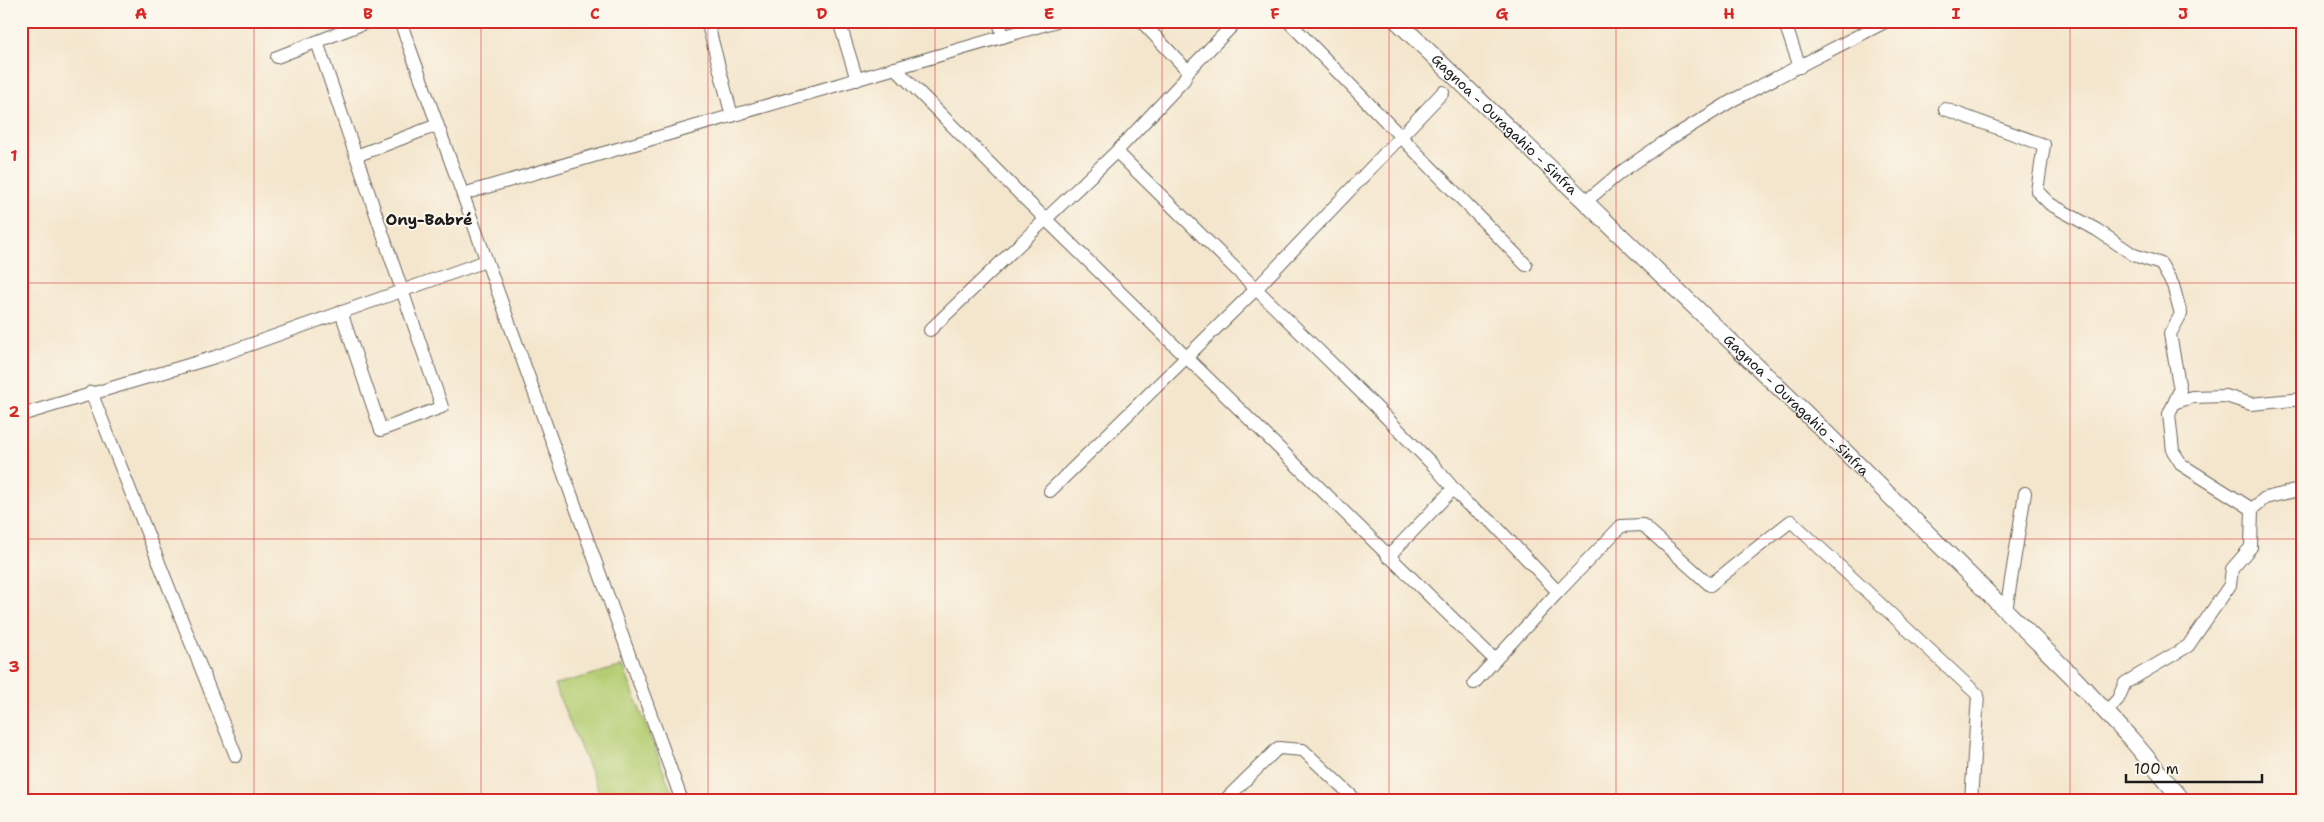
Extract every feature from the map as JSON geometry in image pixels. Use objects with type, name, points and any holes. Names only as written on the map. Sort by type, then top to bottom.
[{"type":"main road","name":"Gagnoa - Ouragahio - Sinfra","points":[[1397,21],[1584,203],[1822,429],[2006,611],[2106,712],[2183,801]]},
{"type":"street","points":[[277,57],[370,21]]},
{"type":"street","points":[[400,21],[682,801]]},
{"type":"street","points":[[707,21],[732,116]]},
{"type":"street","points":[[839,21],[856,80]]},
{"type":"street","points":[[998,21],[1003,37]]},
{"type":"street","points":[[463,194],[1056,21]]},
{"type":"street","points":[[1140,21],[1188,71]]},
{"type":"street","points":[[930,330],[1119,149],[1184,80],[1188,71],[1237,21]]},
{"type":"street","points":[[1288,21],[1526,265]]},
{"type":"street","points":[[1784,21],[1800,67]]},
{"type":"street","points":[[1584,203],[1621,172],[1663,143],[1733,100],[1800,67],[1872,25],[1888,21]]},
{"type":"street","points":[[317,42],[442,407],[381,430],[341,312]]},
{"type":"street","points":[[895,68],[1186,358],[1495,660]]},
{"type":"street","points":[[1050,491],[1256,289],[1443,92]]},
{"type":"street","points":[[1945,109],[2044,145],[2037,191],[2050,204],[2097,230],[2134,255],[2161,264],[2173,285],[2181,314],[2170,334],[2180,390],[2169,414],[2173,451],[2182,465],[2252,509]]},
{"type":"street","points":[[356,156],[437,125]]},
{"type":"street","points":[[1119,149],[1120,155],[1375,406],[1467,504],[1492,522],[1558,592]]},
{"type":"street","points":[[21,415],[91,392],[215,357],[486,261]]},
{"type":"street","points":[[91,392],[236,756]]},
{"type":"street","points":[[2176,402],[2192,397],[2226,396],[2252,404],[2303,399]]},
{"type":"street","points":[[1388,557],[1453,489]]},
{"type":"street","points":[[2106,712],[2118,699],[2125,684],[2188,646],[2230,585],[2232,569],[2251,546],[2252,509],[2265,498],[2303,489]]},
{"type":"street","points":[[2006,611],[2025,493]]},
{"type":"street","points":[[1474,683],[1621,526],[1626,524],[1643,525],[1710,585],[1790,521],[1978,695],[1971,801]]},
{"type":"street","points":[[1226,800],[1278,748],[1303,750],[1356,801]]},
{"type":"green space","points":[[623,666],[675,801],[603,801],[554,685]]},
{"type":"waterway","points":[[2303,778],[2298,784],[2303,795]]},
{"type":"district","name":"Ony-Babré","points":[[429,219]]}]
